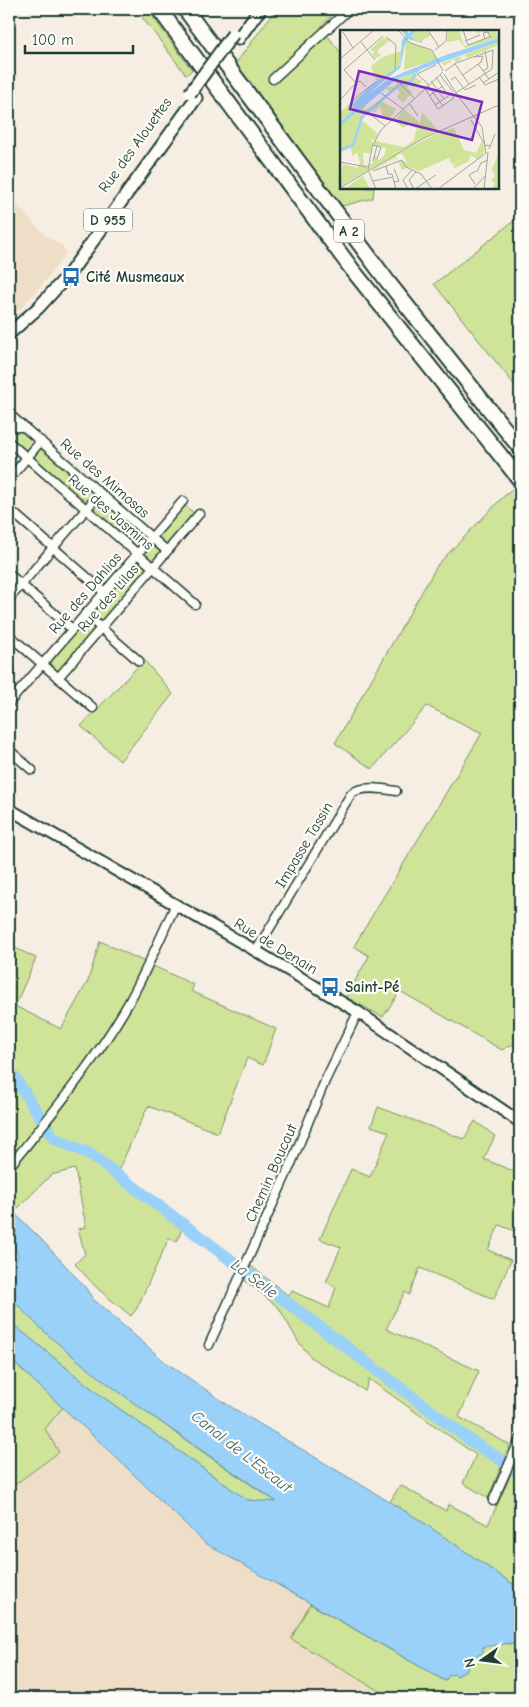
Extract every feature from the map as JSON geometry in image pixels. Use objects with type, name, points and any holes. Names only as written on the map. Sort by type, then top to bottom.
[{"type":"highway","name":"A 2","points":[[159,9],[352,268],[520,480]]},
{"type":"highway","name":"A 2","points":[[185,9],[388,282],[520,448]]},
{"type":"main road","name":"D 955","points":[[235,37],[251,9]]},
{"type":"main road","name":"D 955","points":[[235,37],[260,9]]},
{"type":"main road","name":"Rue des Alouettes","points":[[10,333],[71,259],[235,37]]},
{"type":"street","points":[[273,80],[349,9]]},
{"type":"street","name":"Rue des Mimosas","points":[[9,416],[41,441],[167,551]]},
{"type":"street","points":[[9,427],[24,427]]},
{"type":"street","points":[[9,479],[41,441]]},
{"type":"street","name":"Rue des Jasmins","points":[[9,442],[195,604]]},
{"type":"street","points":[[9,599],[100,493]]},
{"type":"street","name":"Rue des Dahlias","points":[[9,701],[183,501]]},
{"type":"street","points":[[9,509],[104,592]]},
{"type":"street","name":"Rue des Lilas","points":[[58,678],[199,514]]},
{"type":"street","points":[[9,574],[72,629]]},
{"type":"street","points":[[85,614],[139,661]]},
{"type":"street","points":[[9,635],[93,708]]},
{"type":"street","points":[[9,750],[32,770]]},
{"type":"street","name":"Impasse Tassin","points":[[256,951],[351,794],[356,790],[396,792]]},
{"type":"street","name":"Rue de Denain","points":[[9,808],[358,1012],[520,1122]]},
{"type":"street","points":[[9,1167],[84,1072],[127,1006],[176,904]]},
{"type":"street","name":"Chemin Boucaut","points":[[210,1345],[291,1164],[322,1087],[358,1012]]},
{"type":"street","points":[[493,1501],[520,1439]]},
{"type":"shaded area","points":[[9,197],[46,236],[63,246],[66,254],[43,284],[9,321]]},
{"type":"shaded area","points":[[63,1407],[205,1543],[445,1681],[437,1698],[9,1698],[9,1489],[59,1452],[45,1429]]},
{"type":"green space","points":[[136,9],[147,9],[192,70],[186,75]]},
{"type":"green space","points":[[276,9],[337,9],[321,27],[340,52],[340,189],[374,189],[373,198],[342,206],[236,63]]},
{"type":"green space","points":[[520,216],[520,392],[434,284]]},
{"type":"green space","points":[[9,429],[21,430],[34,442],[25,453],[9,439]]},
{"type":"green space","points":[[42,447],[94,493],[86,503],[33,457]]},
{"type":"green space","points":[[515,488],[520,494],[520,1049],[515,1043],[502,1050],[400,991],[383,1017],[346,997],[369,956],[354,946],[482,733],[427,706],[372,769],[335,743],[438,564],[504,496]]},
{"type":"green space","points":[[102,500],[146,539],[138,548],[94,510]]},
{"type":"green space","points":[[183,504],[195,514],[168,547],[156,537]]},
{"type":"green space","points":[[152,544],[158,546],[160,552],[158,558],[152,560],[146,558],[144,552],[146,546]]},
{"type":"green space","points":[[138,558],[149,567],[101,623],[90,614]]},
{"type":"green space","points":[[84,620],[95,629],[58,673],[47,663]]},
{"type":"green space","points":[[144,660],[173,694],[120,761],[81,726]]},
{"type":"green space","points":[[100,941],[194,985],[191,991],[276,1029],[263,1065],[247,1058],[218,1133],[148,1106],[118,1171],[185,1221],[177,1242],[169,1238],[137,1308],[131,1316],[98,1289],[75,1264],[85,1254],[78,1229],[86,1227],[75,1169],[51,1175],[14,1212],[9,1208],[9,945],[36,958],[15,1006],[61,1029],[88,981]]},
{"type":"green space","points":[[378,1107],[464,1139],[475,1121],[495,1136],[484,1159],[520,1174],[520,1233],[499,1225],[488,1250],[511,1260],[494,1299],[420,1268],[409,1295],[405,1292],[386,1329],[479,1371],[459,1417],[510,1445],[488,1498],[463,1483],[476,1455],[369,1379],[365,1391],[312,1358],[299,1343],[279,1308],[243,1279],[251,1266],[289,1296],[292,1291],[329,1308],[336,1287],[326,1282],[341,1247],[320,1239],[351,1169],[370,1177],[389,1132],[371,1126]]},
{"type":"green space","points":[[9,1296],[54,1340],[103,1380],[189,1443],[278,1503],[247,1500],[96,1392],[9,1321]]},
{"type":"green space","points":[[9,1358],[63,1407],[45,1429],[59,1452],[9,1489]]},
{"type":"green space","points":[[519,1456],[520,1589],[390,1502],[400,1485],[446,1511],[448,1504],[488,1525]]},
{"type":"green space","points":[[310,1604],[445,1681],[449,1675],[454,1674],[457,1676],[467,1669],[470,1657],[483,1647],[502,1644],[520,1645],[520,1698],[391,1698],[291,1639]]},
{"type":"water","name":"Canal de L'Escaut","points":[[9,1208],[40,1238],[85,1287],[93,1299],[164,1361],[228,1405],[418,1519],[520,1589],[520,1645],[510,1643],[483,1647],[481,1654],[470,1657],[467,1669],[457,1676],[454,1674],[449,1675],[445,1681],[205,1543],[9,1358],[9,1321],[96,1392],[247,1500],[277,1502],[166,1426],[98,1376],[66,1351],[9,1296],[9,1252],[16,1259],[18,1256],[9,1241]]},
{"type":"waterway","name":"La Selle","points":[[9,1069],[54,1138],[90,1154],[471,1441],[520,1472]]},
{"type":"place","name":"Cité Musmeaux","points":[[71,277]]},
{"type":"place","name":"Saint-Pé","points":[[330,987]]}]
